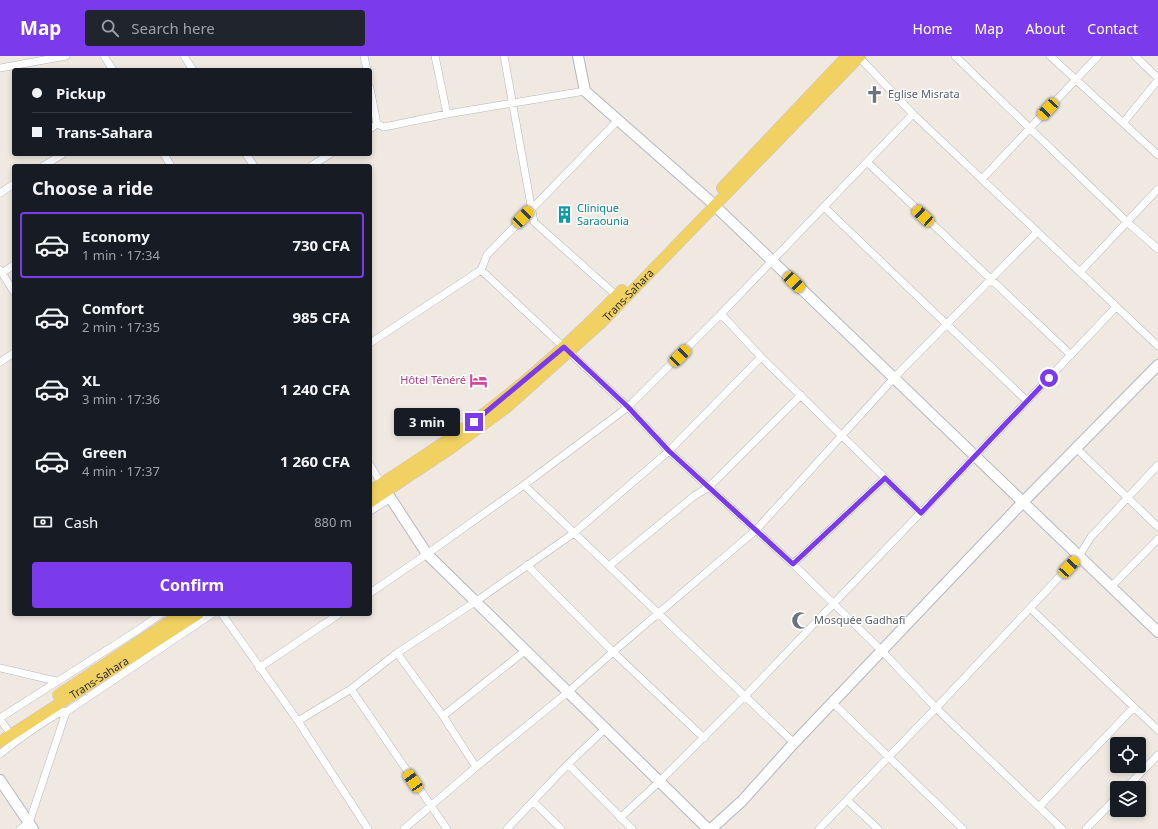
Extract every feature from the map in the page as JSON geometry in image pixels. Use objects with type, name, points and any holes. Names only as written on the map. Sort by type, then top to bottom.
[{"type":"main road","name":"Trans-Sahara","points":[[372,501],[601,323],[632,285],[712,204],[831,79],[847,56]]},
{"type":"main road","name":"Trans-Sahara","points":[[831,79],[860,57]]},
{"type":"main road","name":"Trans-Sahara","points":[[566,350],[616,296],[632,285]]},
{"type":"main road","name":"Trans-Sahara","points":[[372,491],[386,491]]},
{"type":"main road","name":"Trans-Sahara","points":[[4,732],[178,616]]},
{"type":"main road","name":"Trans-Sahara","points":[[0,742],[195,616]]},
{"type":"street","points":[[0,68],[28,59],[66,56]]},
{"type":"street","points":[[104,56],[112,68]]},
{"type":"street","points":[[184,56],[192,68]]},
{"type":"street","points":[[364,56],[367,68]]},
{"type":"street","points":[[435,56],[446,114]]},
{"type":"street","points":[[504,56],[534,222],[616,296]]},
{"type":"street","points":[[578,56],[585,92],[712,204],[1111,587],[1156,626]]},
{"type":"street","points":[[955,56],[1127,222],[1158,249]]},
{"type":"street","points":[[1050,56],[1158,155]]},
{"type":"street","points":[[982,179],[1098,56]]},
{"type":"street","points":[[1123,123],[1158,79],[1135,56]]},
{"type":"street","points":[[860,57],[913,114],[1158,346]]},
{"type":"street","points":[[377,124],[384,127],[446,114],[585,92]]},
{"type":"street","points":[[372,98],[377,124]]},
{"type":"street","points":[[372,592],[524,485],[628,407],[721,314],[913,114]]},
{"type":"street","points":[[372,341],[481,270],[487,255],[618,120]]},
{"type":"street","points":[[372,128],[377,124]]},
{"type":"street","points":[[46,164],[59,156]]},
{"type":"street","points":[[314,164],[327,156]]},
{"type":"street","points":[[867,162],[1071,355]]},
{"type":"street","points":[[0,193],[12,185]]},
{"type":"street","points":[[1080,272],[1158,189]]},
{"type":"street","points":[[824,207],[1027,401]]},
{"type":"street","points":[[404,829],[431,808],[476,767],[568,692],[756,530],[894,378],[1038,232]]},
{"type":"street","points":[[12,266],[1,272],[12,289]]},
{"type":"street","points":[[481,270],[628,407],[669,451],[793,564],[882,651],[936,708],[1062,829]]},
{"type":"street","points":[[620,818],[660,781],[745,696],[1116,307]]},
{"type":"street","points":[[721,314],[761,357],[921,513]]},
{"type":"street","points":[[0,362],[12,354]]},
{"type":"street","points":[[298,721],[351,689],[397,653],[475,602],[574,533],[669,451],[761,357]]},
{"type":"street","points":[[711,829],[742,801],[794,743],[1023,502],[1158,365]]},
{"type":"street","points":[[609,566],[694,496],[709,487],[801,395]]},
{"type":"street","points":[[1076,448],[1158,527]]},
{"type":"street","points":[[819,829],[936,708],[1079,556],[1091,536],[1158,465]]},
{"type":"street","points":[[372,468],[427,554],[708,829]]},
{"type":"street","points":[[793,564],[885,478]]},
{"type":"street","points":[[524,485],[794,743]]},
{"type":"street","points":[[372,508],[386,491]]},
{"type":"street","points":[[1111,587],[1158,539]]},
{"type":"street","points":[[527,565],[613,652],[704,738]]},
{"type":"street","points":[[1030,608],[1158,730]]},
{"type":"street","points":[[4,732],[0,718],[158,616]]},
{"type":"street","points":[[0,754],[50,718],[63,711],[66,712],[209,616]]},
{"type":"street","points":[[223,616],[298,721],[368,829]]},
{"type":"street","points":[[259,668],[336,616]]},
{"type":"street","points":[[443,716],[526,650]]},
{"type":"street","points":[[397,653],[443,716],[476,767]]},
{"type":"street","points":[[0,668],[56,681]]},
{"type":"street","points":[[351,689],[431,808],[447,829]]},
{"type":"street","points":[[833,703],[963,829]]},
{"type":"street","points":[[1040,807],[1134,707]]},
{"type":"street","points":[[31,826],[66,712]]},
{"type":"street","points":[[507,829],[568,764],[606,728]]},
{"type":"street","points":[[1133,781],[1158,755]]},
{"type":"street","points":[[568,764],[632,829]]},
{"type":"street","points":[[0,780],[31,826]]},
{"type":"street","points":[[847,800],[878,829]]},
{"type":"street","points":[[533,801],[561,829]]},
{"type":"street","points":[[1086,829],[1110,804]]},
{"type":"street","points":[[20,829],[31,826]]},
{"type":"place","name":"Eglise Misrata","points":[[875,94]]},
{"type":"place","name":"Clinique Saraounia","points":[[564,214]]},
{"type":"place","name":"Hôtel Ténéré","points":[[479,380]]},
{"type":"place","name":"Mosquée Gadhafi","points":[[801,620]]},
{"type":"route","points":[[474,422],[564,347],[628,407],[669,451],[793,564],[885,478],[921,513],[1049,378]]}]
